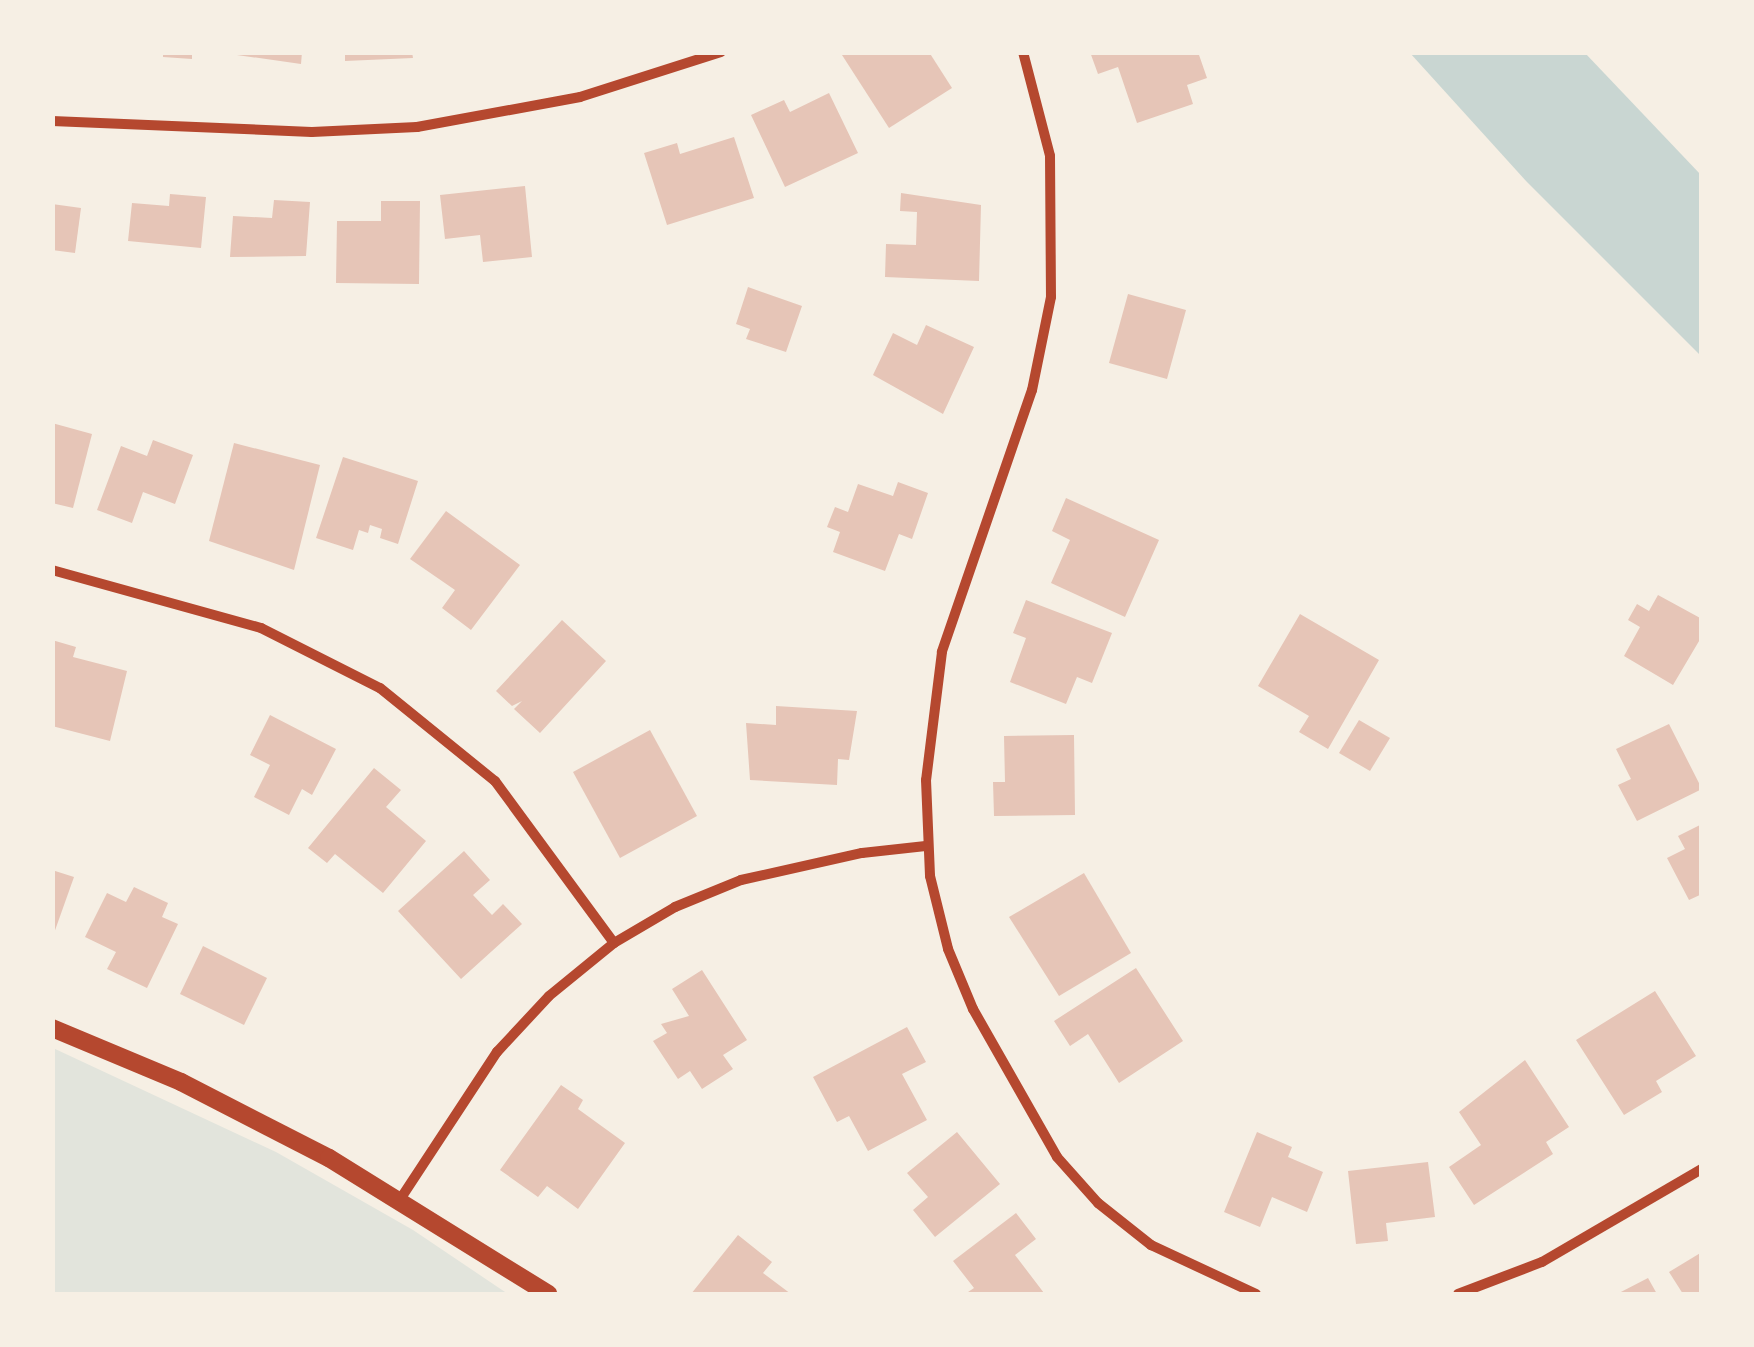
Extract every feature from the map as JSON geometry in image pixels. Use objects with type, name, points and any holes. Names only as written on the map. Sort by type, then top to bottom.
[{"type":"street","points":[[52,121],[312,132],[417,127],[580,97],[721,52]]},
{"type":"street","points":[[1023,52],[1052,170],[1052,297],[1032,390],[942,652],[928,749],[926,846],[958,976],[1012,1088],[1057,1156],[1098,1204],[1150,1244],[1256,1294]]},
{"type":"street","points":[[52,570],[261,628],[380,688],[495,781],[614,943]]},
{"type":"street","points":[[401,1198],[497,1052],[549,996],[614,943],[674,907],[741,880],[862,853],[926,846]]},
{"type":"street","points":[[52,1028],[181,1082],[401,1198],[548,1294]]},
{"type":"street","points":[[1458,1294],[1542,1262],[1702,1168]]},
{"type":"shaded area","points":[[1410,53],[1585,53],[1701,175],[1701,356],[1527,182]]},
{"type":"shaded area","points":[[53,1048],[276,1152],[413,1230],[508,1294],[53,1294]]},
{"type":"building","points":[[163,52],[192,52],[192,59],[163,57]]},
{"type":"building","points":[[216,52],[302,52],[301,64]]},
{"type":"building","points":[[345,52],[412,52],[413,58],[345,61]]},
{"type":"building","points":[[929,52],[952,88],[889,128],[842,55]]},
{"type":"building","points":[[1090,52],[1198,52],[1207,78],[1187,85],[1193,104],[1137,123],[1118,67],[1098,74]]},
{"type":"building","points":[[829,93],[858,153],[785,187],[751,115],[784,100],[790,112]]},
{"type":"building","points":[[734,137],[754,198],[667,225],[644,153],[677,143],[680,154]]},
{"type":"building","points":[[525,186],[532,257],[483,262],[480,235],[445,239],[440,195]]},
{"type":"building","points":[[901,193],[981,205],[979,281],[885,277],[886,244],[916,245],[917,212],[900,211]]},
{"type":"building","points":[[170,194],[206,197],[201,248],[128,241],[132,203],[169,206]]},
{"type":"building","points":[[274,200],[310,202],[306,256],[230,257],[233,216],[272,218]]},
{"type":"building","points":[[381,201],[420,201],[419,284],[336,283],[337,221],[381,221]]},
{"type":"building","points":[[52,204],[81,208],[75,253],[52,250]]},
{"type":"building","points":[[748,287],[802,306],[786,352],[746,339],[750,329],[736,324]]},
{"type":"building","points":[[1128,294],[1186,310],[1167,379],[1109,363]]},
{"type":"building","points":[[926,325],[974,347],[943,414],[873,375],[893,333],[917,345]]},
{"type":"building","points":[[52,423],[92,434],[73,508],[52,503]]},
{"type":"building","points":[[153,440],[193,455],[175,504],[143,492],[132,523],[97,510],[121,446],[147,456]]},
{"type":"building","points":[[234,443],[320,465],[294,570],[209,541]]},
{"type":"building","points":[[343,457],[418,481],[398,544],[380,538],[382,529],[370,525],[368,533],[359,530],[353,550],[316,538]]},
{"type":"building","points":[[898,482],[928,493],[912,539],[899,534],[885,571],[833,552],[840,532],[827,527],[835,507],[848,512],[858,484],[893,496]]},
{"type":"building","points":[[1066,498],[1159,540],[1125,617],[1051,583],[1070,540],[1052,531]]},
{"type":"building","points":[[446,511],[520,565],[471,630],[442,608],[455,590],[410,559]]},
{"type":"building","points":[[1658,595],[1702,619],[1702,636],[1673,685],[1624,656],[1640,627],[1628,620],[1637,604],[1649,611]]},
{"type":"building","points":[[1026,600],[1112,633],[1092,683],[1077,677],[1066,704],[1010,682],[1026,638],[1013,633]]},
{"type":"building","points":[[1300,614],[1379,660],[1328,749],[1299,732],[1309,716],[1258,686]]},
{"type":"building","points":[[562,620],[606,661],[540,733],[514,709],[522,701],[512,706],[496,691]]},
{"type":"building","points":[[52,640],[76,647],[73,657],[127,671],[110,741],[52,726]]},
{"type":"building","points":[[776,706],[857,711],[849,760],[838,759],[837,785],[750,780],[746,723],[776,725]]},
{"type":"building","points":[[270,715],[336,749],[312,795],[302,789],[289,815],[254,797],[270,765],[250,755]]},
{"type":"building","points":[[1359,720],[1390,738],[1370,771],[1339,753]]},
{"type":"building","points":[[1669,724],[1702,789],[1637,821],[1618,785],[1631,779],[1616,749]]},
{"type":"building","points":[[650,730],[697,816],[620,858],[573,772]]},
{"type":"building","points":[[1074,735],[1075,815],[994,816],[993,782],[1005,782],[1004,736]]},
{"type":"building","points":[[374,768],[401,790],[386,807],[426,841],[383,893],[335,854],[327,863],[308,848]]},
{"type":"building","points":[[1702,824],[1702,894],[1689,900],[1667,858],[1685,849],[1678,836]]},
{"type":"building","points":[[464,851],[490,880],[473,895],[492,915],[503,904],[522,924],[461,979],[398,911]]},
{"type":"building","points":[[52,870],[74,877],[53,936],[52,936]]},
{"type":"building","points":[[1084,873],[1131,953],[1059,996],[1009,917]]},
{"type":"building","points":[[134,887],[168,903],[162,917],[178,924],[147,988],[107,969],[116,952],[85,937],[107,893],[126,902]]},
{"type":"building","points":[[203,946],[267,978],[244,1025],[180,994]]},
{"type":"building","points":[[1136,968],[1183,1041],[1119,1083],[1088,1034],[1070,1046],[1054,1021]]},
{"type":"building","points":[[702,970],[747,1040],[723,1055],[733,1069],[702,1089],[690,1071],[678,1079],[653,1041],[667,1033],[661,1024],[689,1016],[672,989]]},
{"type":"building","points":[[1655,991],[1696,1056],[1656,1081],[1662,1092],[1624,1115],[1576,1040]]},
{"type":"building","points":[[907,1027],[926,1062],[902,1074],[927,1120],[868,1151],[849,1116],[837,1122],[813,1077]]},
{"type":"building","points":[[1525,1060],[1569,1127],[1546,1142],[1553,1154],[1474,1205],[1449,1167],[1481,1145],[1459,1112]]},
{"type":"building","points":[[561,1085],[583,1100],[578,1109],[625,1143],[578,1209],[547,1186],[538,1197],[500,1170]]},
{"type":"building","points":[[957,1132],[1000,1184],[935,1237],[913,1210],[928,1197],[907,1173]]},
{"type":"building","points":[[1257,1132],[1292,1147],[1288,1157],[1323,1172],[1307,1212],[1272,1197],[1260,1227],[1224,1212]]},
{"type":"building","points":[[1428,1162],[1435,1217],[1386,1223],[1388,1241],[1356,1244],[1348,1171]]},
{"type":"building","points":[[1016,1213],[1036,1239],[1015,1255],[1044,1293],[965,1294],[974,1288],[953,1261]]},
{"type":"building","points":[[738,1235],[772,1262],[763,1273],[791,1294],[691,1294]]},
{"type":"building","points":[[1702,1252],[1702,1294],[1683,1294],[1669,1272]]},
{"type":"building","points":[[1648,1278],[1657,1294],[1617,1294]]}]
